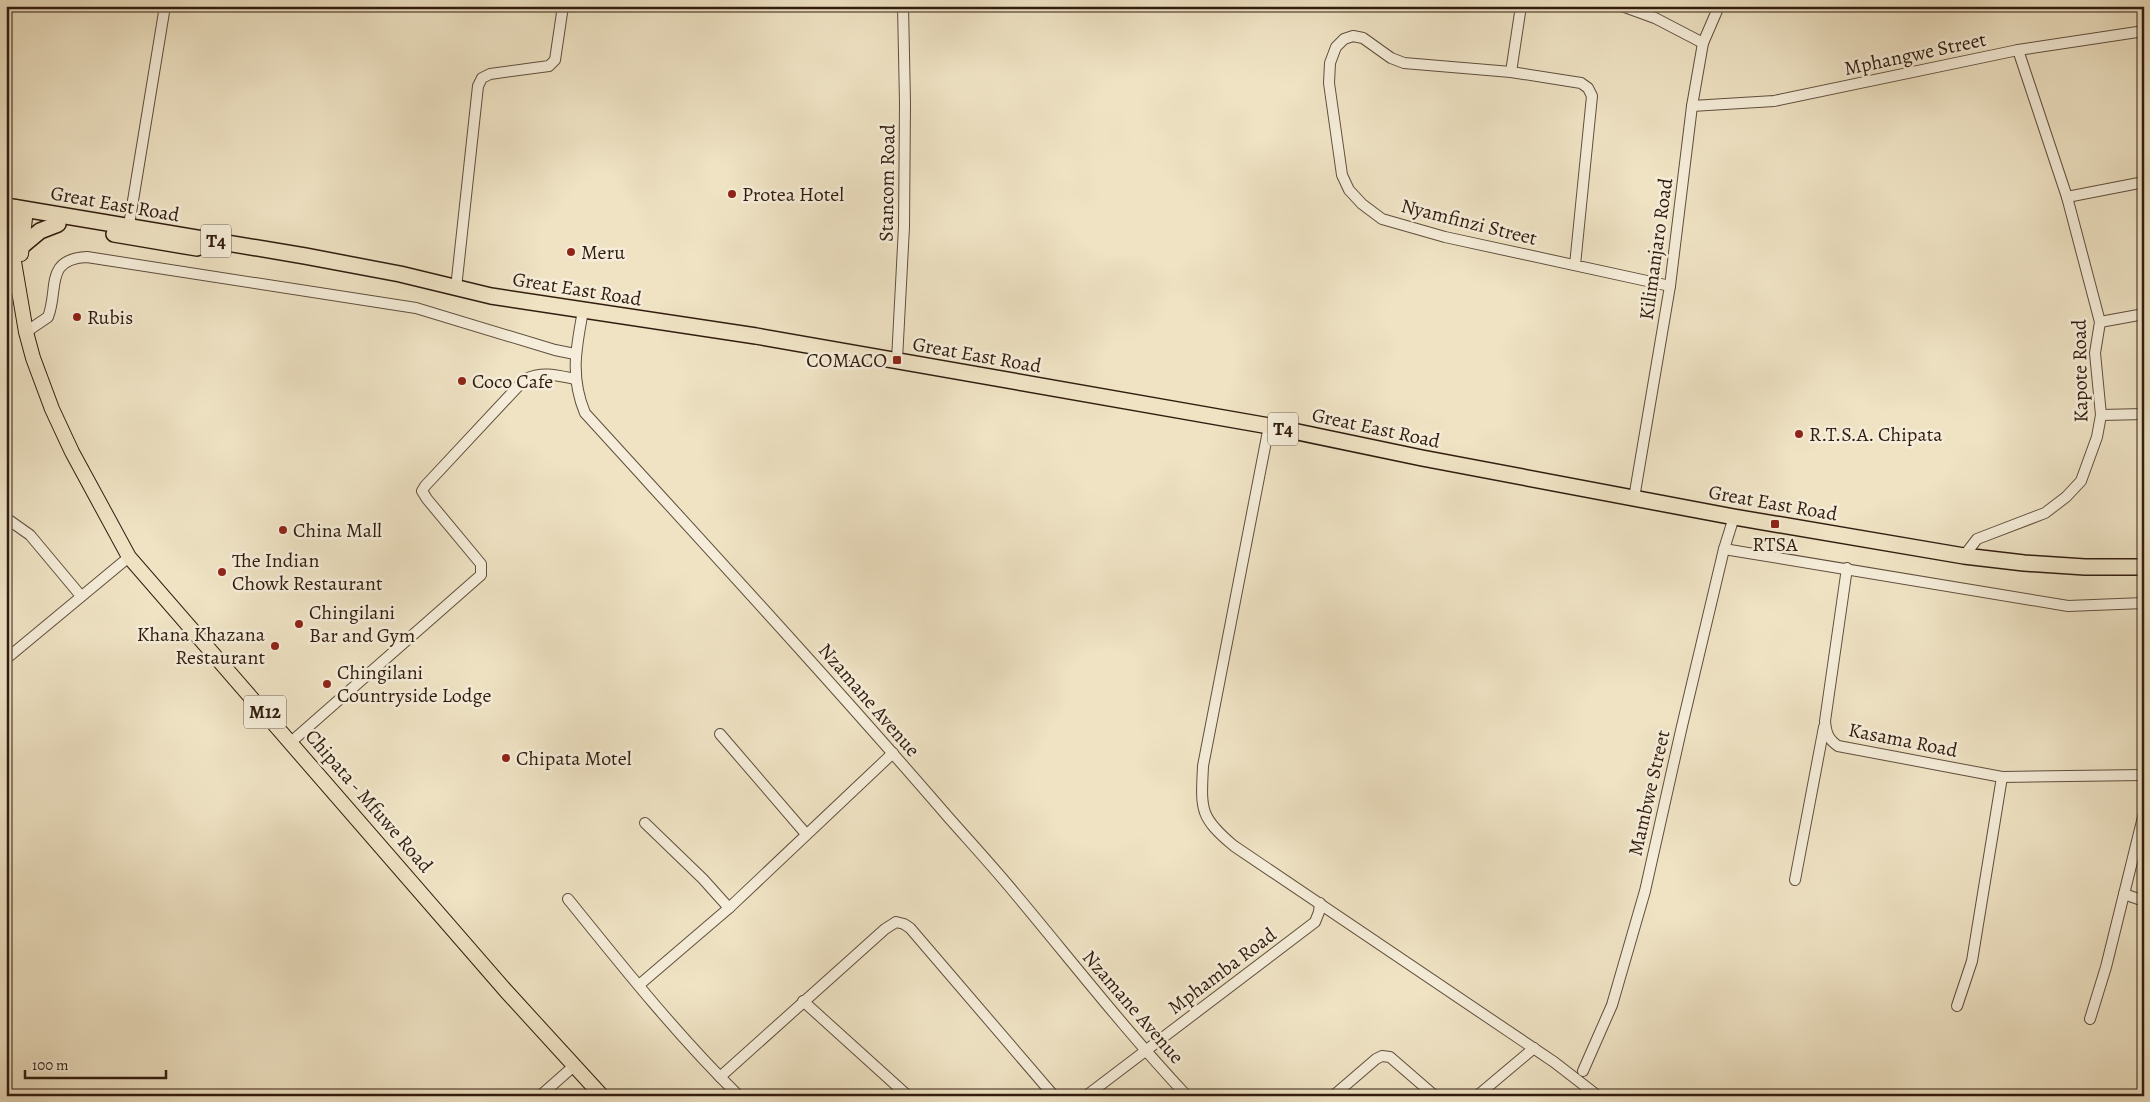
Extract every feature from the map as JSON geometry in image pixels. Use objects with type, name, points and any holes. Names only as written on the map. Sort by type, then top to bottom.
[{"type":"highway","name":"Great East Road","points":[[15,212],[128,232]]},
{"type":"highway","name":"Great East Road","points":[[15,212],[58,224],[266,249],[400,274],[491,296],[756,336],[897,360],[1269,426],[1422,458],[1734,517],[1964,556],[2024,564],[2076,567],[2144,567]]},
{"type":"highway","points":[[13,242],[58,224]]},
{"type":"main road","name":"M12","points":[[13,242],[15,212]]},
{"type":"main road","name":"Chipata - Mfuwe Road","points":[[13,242],[26,332],[52,409],[72,452],[129,557],[506,991],[602,1096]]},
{"type":"street","points":[[128,232],[165,6]]},
{"type":"street","points":[[456,288],[478,86],[482,78],[490,74],[549,66],[555,60],[563,6]]},
{"type":"street","name":"Stancom Road","points":[[897,360],[904,227],[904,6]]},
{"type":"street","points":[[1521,6],[1511,72],[1581,83],[1588,88],[1592,96],[1575,265]]},
{"type":"street","points":[[1622,6],[1655,18],[1703,43]]},
{"type":"street","name":"Kilimanjaro Road","points":[[1634,498],[1670,286],[1692,106],[1703,43],[1719,6]]},
{"type":"street","name":"Mphangwe Street","points":[[1692,106],[1774,101],[2018,50],[2144,31]]},
{"type":"street","name":"Nyamfinzi Street","points":[[1511,72],[1404,63],[1391,58],[1362,38],[1353,36],[1344,39],[1336,47],[1330,64],[1329,82],[1342,175],[1349,190],[1382,219],[1445,237],[1670,286]]},
{"type":"street","name":"Kapote Road","points":[[1964,556],[1977,539],[2045,513],[2066,497],[2081,481],[2097,437],[2101,416],[2095,353],[2100,322],[2067,197],[2018,50]]},
{"type":"street","points":[[2067,197],[2144,182]]},
{"type":"street","points":[[26,332],[48,317],[54,278],[60,267],[75,258],[87,257],[416,308],[555,350],[575,354]]},
{"type":"street","name":"Nzamane Avenue","points":[[583,311],[575,354],[575,379],[578,397],[585,413],[793,639],[1018,897],[1145,1051],[1187,1096]]},
{"type":"street","points":[[2100,322],[2144,314]]},
{"type":"street","points":[[291,742],[481,575],[481,564],[427,499],[422,491],[425,486],[525,379],[536,374],[548,373],[575,379]]},
{"type":"street","points":[[2101,416],[2144,414]]},
{"type":"street","points":[[1269,426],[1203,766],[1202,796],[1205,817],[1214,830],[1234,846],[1534,1048],[1598,1096]]},
{"type":"street","name":"Mambwe Street","points":[[1582,1071],[1612,1005],[1645,891],[1724,548],[1734,517]]},
{"type":"street","points":[[6,518],[30,535],[81,596]]},
{"type":"street","points":[[1724,548],[2068,606],[2144,603]]},
{"type":"street","points":[[6,659],[129,557]]},
{"type":"street","name":"Kasama Road","points":[[1847,568],[1825,721],[1826,732],[1830,741],[1838,746],[2002,777],[2144,775]]},
{"type":"street","points":[[1795,880],[1825,721]]},
{"type":"street","points":[[720,734],[806,834]]},
{"type":"street","points":[[639,985],[729,908],[893,753]]},
{"type":"street","points":[[1957,1006],[1972,962],[2002,777]]},
{"type":"street","points":[[2090,1019],[2106,967],[2144,813]]},
{"type":"street","points":[[645,824],[703,879],[729,908]]},
{"type":"street","points":[[2124,894],[2144,900]]},
{"type":"street","points":[[568,898],[639,985],[739,1096]]},
{"type":"street","name":"Mphamba Road","points":[[1086,1096],[1315,922],[1320,903]]},
{"type":"street","points":[[720,1077],[885,929],[896,922],[910,928],[1054,1096]]},
{"type":"street","points":[[804,1001],[908,1096]]},
{"type":"street","points":[[1477,1096],[1534,1048]]},
{"type":"street","points":[[1333,1096],[1382,1056],[1390,1057],[1435,1096]]},
{"type":"street","points":[[540,1096],[575,1065]]},
{"type":"place","name":"Protea Hotel","points":[[732,194]]},
{"type":"place","name":"Meru","points":[[571,252]]},
{"type":"place","name":"Rubis","points":[[77,317]]},
{"type":"place","name":"COMACO","points":[[897,360]]},
{"type":"place","name":"Coco Cafe","points":[[462,381]]},
{"type":"place","name":"R.T.S.A. Chipata","points":[[1799,434]]},
{"type":"place","name":"RTSA","points":[[1775,524]]},
{"type":"place","name":"China Mall","points":[[283,530]]},
{"type":"place","name":"The Indian Chowk Restaurant","points":[[222,572]]},
{"type":"place","name":"Chingilani Bar and Gym","points":[[299,624]]},
{"type":"place","name":"Khana Khazana Restaurant","points":[[275,646]]},
{"type":"place","name":"Chingilani Countryside Lodge","points":[[327,684]]},
{"type":"place","name":"Chipata Motel","points":[[506,758]]}]
